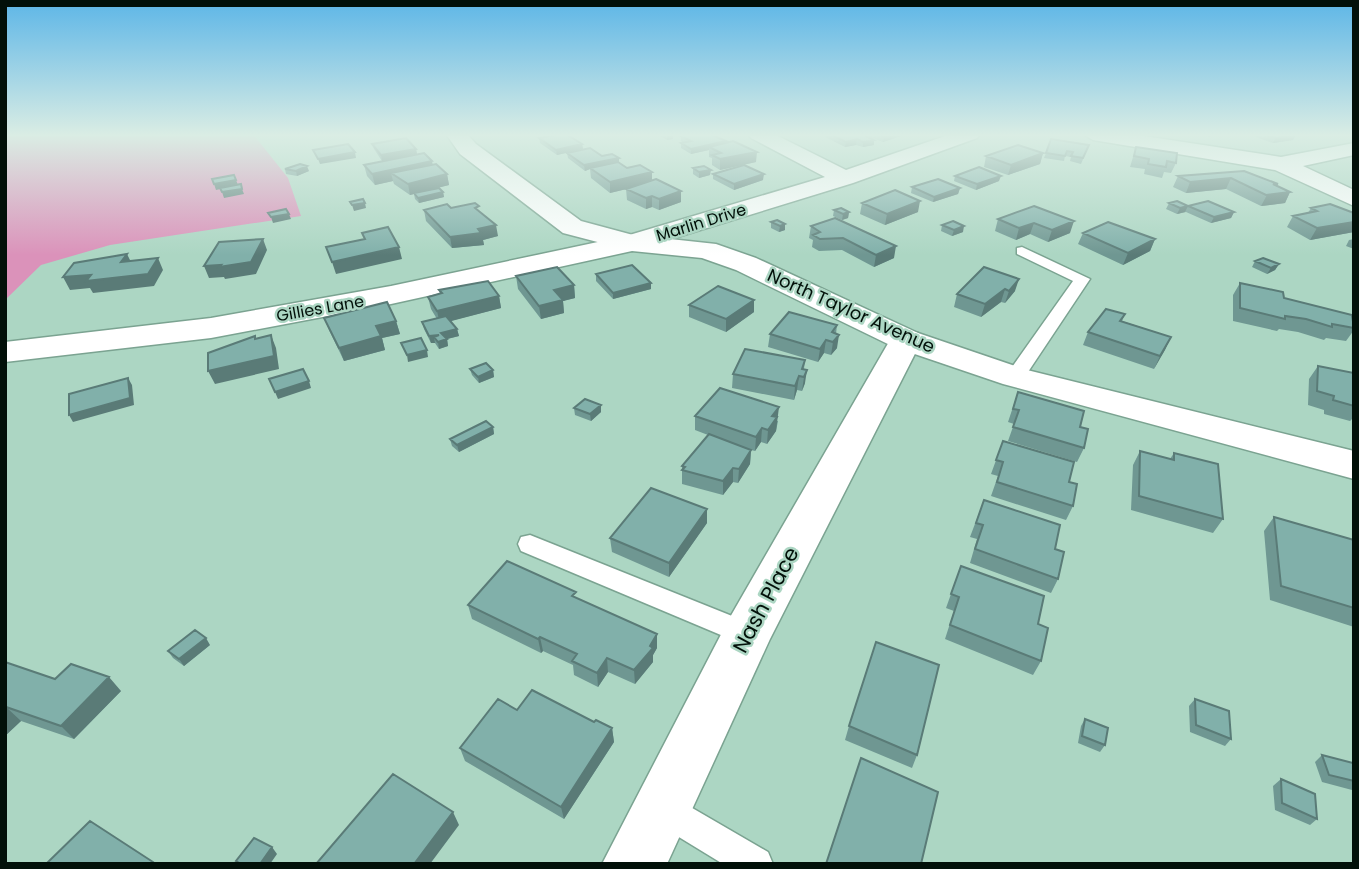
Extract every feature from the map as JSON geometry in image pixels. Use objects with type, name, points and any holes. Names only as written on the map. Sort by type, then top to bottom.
[{"type":"street","name":"North Taylor Avenue","points":[[502,175],[572,227],[632,243],[706,250],[736,260],[906,340],[1015,377],[1354,465]]},
{"type":"street","points":[[838,175],[845,178]]},
{"type":"street","name":"Marlin Drive","points":[[632,243],[855,175]]},
{"type":"street","points":[[1303,175],[1354,199]]},
{"type":"street","name":"Gillies Lane","points":[[5,352],[211,328],[391,295],[632,243]]},
{"type":"street","name":"Nash Place","points":[[634,864],[747,634],[906,340]]},
{"type":"lane","points":[[1015,377],[1082,279],[1022,251]]},
{"type":"lane","points":[[530,544],[747,634]]},
{"type":"lane","points":[[662,807],[755,863]]},
{"type":"shaded area","points":[[5,175],[285,175],[288,178],[301,216],[110,245],[41,265],[5,300]]},
{"type":"building","points":[[234,175],[236,180],[214,184],[212,179]]},
{"type":"building","points":[[393,175],[445,175],[408,184]]},
{"type":"building","points":[[599,175],[641,175],[610,182]]},
{"type":"building","points":[[714,175],[762,175],[734,184]]},
{"type":"building","points":[[997,175],[1001,176],[977,184],[955,176]]},
{"type":"building","points":[[1253,175],[1290,192],[1266,195],[1231,178],[1190,182],[1178,176]]},
{"type":"building","points":[[656,179],[681,191],[659,199],[652,196],[646,198],[626,189]]},
{"type":"building","points":[[938,179],[960,188],[934,197],[912,187]]},
{"type":"building","points":[[241,184],[242,189],[222,192],[220,188]]},
{"type":"building","points":[[439,188],[443,192],[418,198],[414,193]]},
{"type":"building","points":[[895,190],[920,201],[887,214],[862,203]]},
{"type":"building","points":[[363,199],[365,203],[352,205],[350,202]]},
{"type":"building","points":[[1177,201],[1188,206],[1180,208],[1169,203]]},
{"type":"building","points":[[1208,201],[1234,212],[1214,217],[1188,206]]},
{"type":"building","points":[[475,203],[479,206],[475,208],[496,225],[478,229],[481,233],[450,237],[424,210],[447,204],[451,208]]},
{"type":"building","points":[[1330,204],[1354,213],[1354,222],[1317,228],[1293,216],[1317,211],[1311,208]]},
{"type":"building","points":[[1034,206],[1074,221],[1052,230],[1034,223],[1019,228],[998,219]]},
{"type":"building","points":[[841,208],[849,212],[843,214],[834,210]]},
{"type":"building","points":[[286,209],[289,214],[271,217],[268,213]]},
{"type":"building","points":[[835,218],[896,246],[876,255],[843,238],[820,239],[813,235],[820,232],[811,226]]},
{"type":"building","points":[[777,220],[785,224],[780,226],[771,222]]},
{"type":"building","points":[[953,221],[964,226],[954,230],[942,225]]},
{"type":"building","points":[[1108,222],[1155,239],[1128,253],[1083,233]]},
{"type":"building","points":[[388,227],[399,247],[332,262],[326,247],[365,239],[362,233]]},
{"type":"building","points":[[263,239],[251,262],[219,267],[221,265],[204,266],[219,242]]},
{"type":"building","points":[[127,254],[121,262],[158,258],[148,274],[86,281],[91,275],[63,277],[74,263]]},
{"type":"building","points":[[1263,258],[1279,264],[1271,268],[1255,261]]},
{"type":"building","points":[[632,265],[651,283],[613,293],[596,274]]},
{"type":"building","points":[[557,267],[574,285],[554,290],[563,300],[539,306],[516,276]]},
{"type":"building","points":[[984,267],[1019,279],[1009,291],[1005,289],[985,304],[957,294]]},
{"type":"building","points":[[488,281],[499,296],[437,311],[428,297],[442,293],[439,290]]},
{"type":"building","points":[[1240,283],[1283,292],[1284,298],[1352,315],[1354,328],[1332,324],[1332,327],[1285,316],[1285,319],[1240,308]]},
{"type":"building","points":[[718,286],[754,300],[726,319],[689,305]]},
{"type":"building","points":[[387,302],[396,321],[376,326],[381,336],[339,348],[324,318]]},
{"type":"building","points":[[1106,309],[1125,314],[1120,321],[1171,337],[1160,356],[1088,332]]},
{"type":"building","points":[[789,312],[837,325],[832,332],[839,335],[833,342],[826,340],[820,349],[770,334]]},
{"type":"building","points":[[446,316],[457,329],[441,333],[447,339],[438,342],[434,337],[439,335],[429,336],[422,322]]},
{"type":"building","points":[[271,335],[274,356],[208,371],[208,353],[255,336],[255,339]]},
{"type":"building","points":[[421,338],[427,350],[407,355],[401,343]]},
{"type":"building","points":[[745,349],[805,360],[802,369],[807,370],[804,377],[799,376],[795,386],[733,374]]},
{"type":"building","points":[[486,363],[493,370],[478,377],[470,369]]},
{"type":"building","points":[[1318,366],[1354,373],[1354,406],[1333,400],[1334,396],[1317,391]]},
{"type":"building","points":[[303,369],[309,381],[275,392],[269,379]]},
{"type":"building","points":[[128,378],[130,398],[69,415],[69,394]]},
{"type":"building","points":[[720,388],[779,407],[772,416],[777,417],[768,430],[762,428],[756,437],[695,416]]},
{"type":"building","points":[[1018,392],[1084,411],[1080,427],[1088,429],[1084,448],[1013,427],[1019,410],[1013,409]]},
{"type":"building","points":[[585,399],[601,405],[590,414],[574,408]]},
{"type":"building","points":[[486,421],[493,427],[457,445],[450,439]]},
{"type":"building","points":[[709,434],[751,450],[739,469],[733,468],[723,481],[682,470],[685,467],[682,466]]},
{"type":"building","points":[[1003,441],[1074,462],[1069,482],[1077,484],[1073,506],[997,482],[1003,462],[996,460]]},
{"type":"building","points":[[1140,451],[1174,460],[1174,453],[1218,464],[1223,519],[1139,496]]},
{"type":"building","points":[[651,488],[707,509],[669,563],[610,538]]},
{"type":"building","points":[[984,500],[1060,525],[1055,549],[1064,552],[1058,579],[975,549],[983,525],[976,523]]},
{"type":"building","points":[[1274,517],[1354,540],[1354,608],[1281,586]]},
{"type":"building","points":[[507,561],[576,592],[572,596],[657,634],[650,646],[653,648],[634,670],[607,658],[597,673],[572,661],[577,654],[540,637],[538,639],[468,605]]},
{"type":"building","points":[[961,566],[1044,596],[1038,624],[1048,628],[1041,661],[950,625],[959,597],[951,594]]},
{"type":"building","points":[[195,630],[206,638],[179,659],[168,651]]},
{"type":"building","points":[[876,642],[939,665],[917,755],[849,726]]},
{"type":"building","points":[[5,662],[55,679],[71,664],[109,677],[61,726],[5,708]]},
{"type":"building","points":[[532,690],[594,722],[596,720],[612,728],[561,807],[460,748],[498,699],[517,710]]},
{"type":"building","points":[[1195,699],[1229,711],[1231,739],[1196,725]]},
{"type":"building","points":[[1085,719],[1108,728],[1105,745],[1082,736]]},
{"type":"building","points":[[1322,755],[1353,763],[1354,781],[1329,775]]},
{"type":"building","points":[[861,758],[938,792],[921,864],[826,864]]},
{"type":"building","points":[[393,774],[453,812],[414,864],[316,864]]},
{"type":"building","points":[[1281,779],[1315,794],[1317,819],[1282,803]]},
{"type":"building","points":[[90,821],[153,862],[152,864],[46,864]]},
{"type":"building","points":[[254,838],[272,847],[260,864],[241,864],[236,861]]}]
